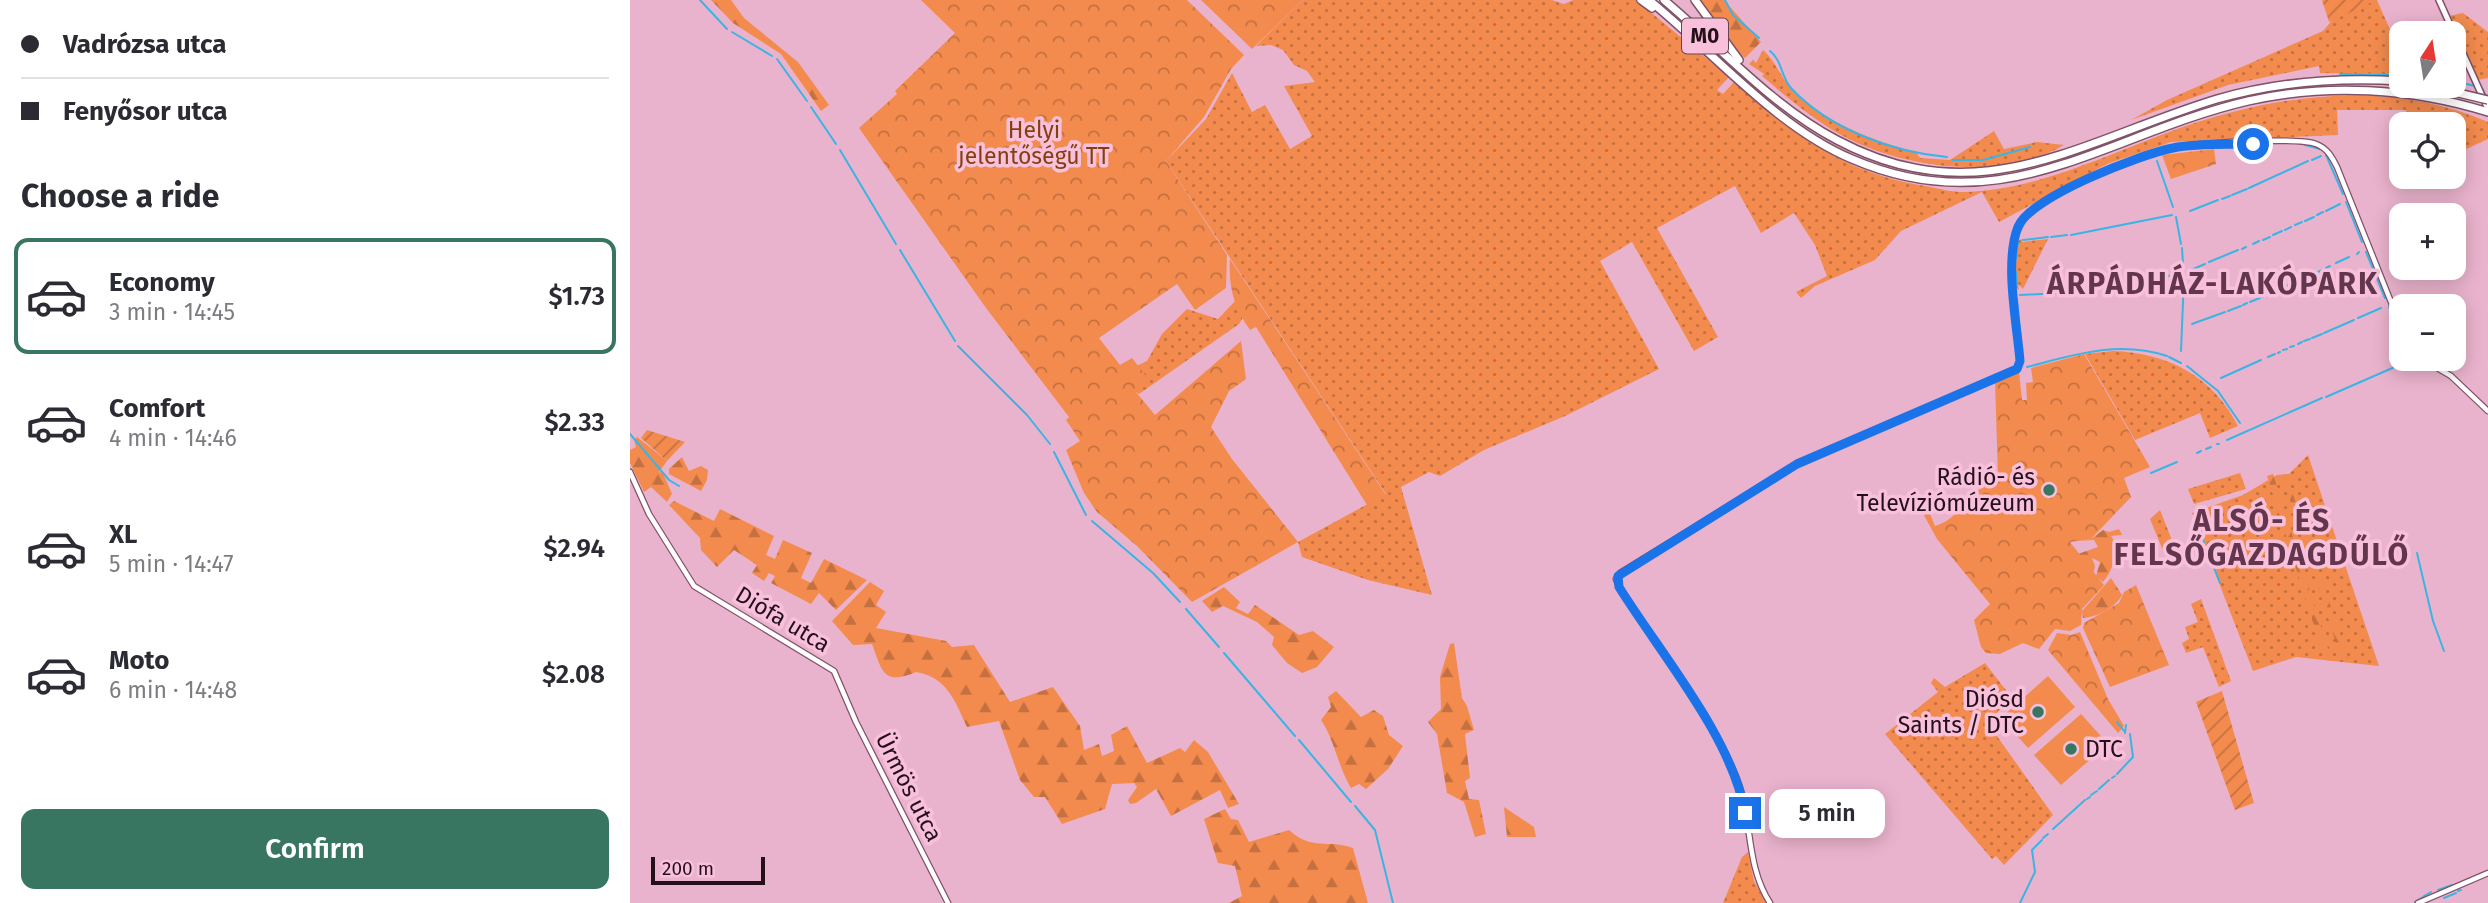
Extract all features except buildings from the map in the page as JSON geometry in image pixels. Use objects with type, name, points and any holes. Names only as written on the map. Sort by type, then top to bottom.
[{"type":"highway","points":[[1641,0],[1676,22]]},
{"type":"highway","name":"M0","points":[[1649,0],[1778,113],[1817,141],[1867,165],[1940,182],[1996,182],[2036,175],[2217,109],[2286,94],[2373,91],[2424,96],[2488,111]]},
{"type":"highway","name":"M0","points":[[1664,0],[1806,122],[1849,147],[1910,167],[1960,172],[2010,169],[2060,157],[2201,104],[2260,89],[2327,80],[2389,81]]},
{"type":"highway","points":[[1695,0],[1746,72]]},
{"type":"highway","points":[[2466,95],[2488,100]]},
{"type":"main road","points":[[2439,0],[2488,111]]},
{"type":"street","points":[[1770,903],[1755,873],[1734,772],[1616,579],[1620,573],[1781,473],[2017,369],[2020,361],[2013,259],[2015,234],[2023,218],[2101,172],[2182,146],[2307,142],[2326,149],[2340,174],[2389,297]]},
{"type":"street","points":[[2442,371],[2488,411]]},
{"type":"street","name":"Diófa utca","points":[[630,472],[686,578],[700,590],[829,668],[836,675],[838,686]]},
{"type":"street","name":"Ürmös utca","points":[[838,686],[948,903]]},
{"type":"street","points":[[2418,903],[2488,873]]},
{"type":"green space","points":[[711,0],[731,0],[744,18],[798,62],[829,105],[821,111],[781,54],[733,23]]},
{"type":"green space","name":"Helyi jelentőségű TT","points":[[921,0],[1187,0],[1244,55],[1231,69],[1204,117],[1166,161],[1227,255],[1226,288],[1195,310],[1177,284],[1099,338],[1120,365],[1132,358],[1150,381],[1136,392],[1155,415],[1241,341],[1246,379],[1229,391],[1211,427],[1232,459],[1298,542],[1192,602],[1137,546],[1097,512],[1084,493],[1066,450],[1080,441],[1066,420],[1069,417],[986,308],[859,128],[897,94],[895,91],[955,33]]},
{"type":"green space","points":[[1201,0],[1303,0],[1252,49]]},
{"type":"green space","points":[[1303,0],[1552,0],[1564,4],[1573,0],[1636,0],[1729,77],[1717,90],[1723,94],[1734,82],[1799,135],[1870,172],[1896,180],[1962,192],[2016,186],[2042,179],[2208,119],[2287,101],[2328,96],[2369,96],[2409,99],[2460,112],[2337,110],[2338,135],[2171,142],[2107,164],[1999,222],[1982,192],[1901,231],[1875,260],[1815,286],[1801,298],[1796,292],[1827,276],[1815,245],[1794,213],[1761,233],[1735,186],[1657,228],[1718,337],[1694,351],[1632,242],[1600,261],[1659,369],[1565,416],[1484,450],[1440,476],[1429,472],[1401,487],[1432,595],[1368,580],[1302,557],[1298,542],[1386,494],[1166,161],[1206,119],[1232,73],[1252,112],[1265,105],[1290,149],[1312,136],[1284,86],[1315,82],[1307,71],[1294,65],[1283,50],[1271,45],[1256,46]]},
{"type":"green space","points":[[1699,0],[1724,0],[1761,42],[1745,58],[1728,43]]},
{"type":"green space","points":[[2322,0],[2375,0],[2375,1],[2329,22]]},
{"type":"green space","points":[[2360,0],[2377,0],[2389,27],[2389,74],[2320,73],[2319,66],[2228,85],[2131,120],[2167,100],[2323,31],[2340,11]]},
{"type":"green space","points":[[2463,13],[2488,32],[2488,78],[2478,80],[2466,54],[2466,21],[2451,21],[2449,16]]},
{"type":"green space","points":[[1763,50],[1792,89],[1819,112],[1866,136],[1916,152],[1920,158],[1950,160],[1994,131],[2004,149],[2037,142],[2064,145],[2040,156],[1986,167],[1929,164],[1874,150],[1826,126],[1762,76],[1764,74],[1749,64],[1753,60],[1756,63]]},
{"type":"green space","points":[[2466,114],[2488,122],[2488,139],[2466,149]]},
{"type":"green space","points":[[2214,149],[2216,164],[2171,179],[2162,155]]},
{"type":"green space","points":[[2022,239],[2022,242],[2048,239],[2023,289],[2018,284],[2019,290],[2015,288],[2017,241]]},
{"type":"green space","points":[[1230,259],[1386,495],[1367,505],[1256,327],[1250,330],[1244,322],[1233,296]]},
{"type":"green space","points":[[1238,298],[1244,316],[1239,324],[1139,394],[1129,388],[1132,368],[1147,361],[1162,334],[1187,309],[1218,319]]},
{"type":"green space","points":[[2113,351],[2152,356],[2186,370],[2215,393],[2238,426],[2210,438],[2200,413],[2135,440],[2085,354]]},
{"type":"green space","points":[[2084,354],[2150,467],[2124,478],[2131,497],[2091,539],[2070,542],[2104,585],[2082,609],[2081,625],[2070,631],[2055,629],[2039,649],[2023,643],[2000,654],[1986,653],[1981,647],[1974,620],[1990,604],[1937,539],[1919,506],[1926,504],[1935,526],[1952,517],[1980,489],[1998,477],[1995,381],[2019,372],[2022,400],[2027,400],[2026,383],[2033,382],[2031,368]]},
{"type":"green space","points":[[647,430],[685,442],[667,461],[641,438]]},
{"type":"green space","points":[[637,437],[667,461],[659,472],[663,473],[672,494],[667,502],[651,487],[644,492],[630,463],[630,450],[636,447],[634,440]]},
{"type":"green space","points":[[2308,455],[2379,666],[2296,657],[2253,671],[2192,513],[2243,495],[2277,475],[2289,474]]},
{"type":"green space","points":[[682,457],[689,471],[701,466],[708,470],[707,480],[701,491],[669,474],[669,469]]},
{"type":"green space","points":[[2240,473],[2246,489],[2194,504],[2188,489]]},
{"type":"green space","points":[[2273,474],[2331,658],[2324,657],[2267,476]]},
{"type":"green space","points":[[2286,474],[2348,658],[2341,658],[2282,475]]},
{"type":"green space","points":[[674,501],[714,521],[720,509],[774,536],[766,555],[775,559],[783,540],[812,553],[801,578],[811,583],[824,559],[867,580],[836,610],[819,593],[811,604],[771,583],[775,576],[769,573],[764,581],[752,573],[757,565],[734,550],[717,567],[701,550],[700,538],[669,505]]},
{"type":"green space","points":[[2160,510],[2175,548],[2164,553],[2150,519]]},
{"type":"green space","points":[[2119,529],[2122,535],[2111,536],[2116,544],[2113,546],[2115,549],[2122,546],[2103,582],[2096,576],[2100,562],[2092,558],[2095,566],[2093,575],[2078,554],[2098,547],[2094,540],[2077,541],[2091,539],[2103,530],[2109,532]]},
{"type":"green space","points":[[2111,578],[2122,595],[2106,611],[2083,618],[2082,611]]},
{"type":"green space","points":[[870,582],[884,591],[876,605],[886,612],[876,628],[946,641],[952,647],[974,645],[1010,702],[1053,687],[1080,726],[1084,750],[1099,744],[1102,756],[1114,751],[1111,735],[1127,726],[1147,763],[1180,748],[1185,752],[1194,740],[1208,752],[1239,804],[1228,808],[1220,790],[1171,816],[1156,789],[1136,803],[1130,804],[1128,800],[1137,787],[1134,783],[1112,784],[1105,809],[1062,824],[1045,797],[1034,797],[1020,780],[999,721],[967,727],[943,685],[916,672],[905,676],[890,676],[882,668],[872,644],[853,645],[832,621]]},
{"type":"green space","points":[[2136,585],[2169,665],[2110,687],[2083,628],[2084,623],[2119,603],[2124,592]]},
{"type":"green space","points":[[1224,587],[1240,602],[1236,608],[1248,614],[1255,605],[1299,635],[1313,631],[1334,647],[1317,667],[1302,673],[1287,663],[1272,645],[1274,637],[1257,622],[1223,606],[1212,612],[1202,601]]},
{"type":"green space","points":[[2201,599],[2231,681],[2219,687],[2203,647],[2186,653],[2182,643],[2189,639],[2185,627],[2198,622],[2191,604]]},
{"type":"green space","points":[[2080,632],[2108,699],[2124,726],[2118,733],[2048,650],[2057,633],[2071,635]]},
{"type":"green space","points":[[1454,643],[1462,698],[1474,730],[1465,734],[1470,778],[1465,781],[1469,799],[1479,800],[1486,834],[1475,837],[1464,802],[1447,793],[1437,734],[1428,722],[1441,709],[1440,677],[1450,644]]},
{"type":"green space","points":[[1985,663],[2012,698],[1987,722],[2053,815],[2004,865],[1996,856],[1992,859],[1885,734],[1938,692],[1931,683],[1934,678],[1945,687]]},
{"type":"green space","name":"Diósd Saints / DTC","points":[[2048,676],[2075,707],[2028,748],[2001,718]]},
{"type":"green space","points":[[1336,691],[1361,717],[1374,710],[1383,716],[1389,735],[1403,746],[1388,769],[1366,789],[1359,784],[1351,788],[1321,720],[1331,707],[1328,697]]},
{"type":"green space","points":[[2222,691],[2254,803],[2235,810],[2196,702]]},
{"type":"green space","name":"DTC","points":[[2081,714],[2108,744],[2061,785],[2034,755]]},
{"type":"green space","points":[[1504,807],[1534,827],[1536,837],[1507,837]]},
{"type":"green space","points":[[1225,809],[1231,819],[1238,820],[1249,842],[1289,830],[1313,843],[1353,848],[1368,903],[1229,903],[1242,896],[1235,866],[1218,863],[1204,819]]},
{"type":"green space","points":[[1748,852],[1754,881],[1766,903],[1723,903],[1742,857]]},
{"type":"waterway","points":[[700,0],[727,29]]},
{"type":"waterway","points":[[1725,0],[1733,15],[1759,38]]},
{"type":"waterway","points":[[732,32],[772,56]]},
{"type":"waterway","points":[[1770,51],[1777,59],[1791,88],[1806,103],[1843,127],[1883,144],[1947,157]]},
{"type":"waterway","points":[[777,59],[807,101]]},
{"type":"waterway","points":[[2340,74],[2389,75]]},
{"type":"waterway","points":[[2466,84],[2475,86]]},
{"type":"waterway","points":[[2482,88],[2486,96]]},
{"type":"waterway","points":[[811,107],[836,144]]},
{"type":"waterway","points":[[2305,145],[2320,149]]},
{"type":"waterway","points":[[1952,160],[1983,160],[2030,147]]},
{"type":"waterway","points":[[840,150],[896,244]]},
{"type":"waterway","points":[[2326,155],[2343,194]]},
{"type":"waterway","points":[[2312,160],[2321,156]]},
{"type":"waterway","points":[[2157,161],[2173,207]]},
{"type":"waterway","points":[[2249,188],[2308,161]]},
{"type":"waterway","points":[[2232,195],[2247,189]]},
{"type":"waterway","points":[[2222,199],[2230,196]]},
{"type":"waterway","points":[[2190,211],[2218,200]]},
{"type":"waterway","points":[[2346,202],[2362,242]]},
{"type":"waterway","points":[[2326,211],[2340,204]]},
{"type":"waterway","points":[[2317,215],[2323,212]]},
{"type":"waterway","points":[[2071,235],[2172,215]]},
{"type":"waterway","points":[[2176,217],[2181,244]]},
{"type":"waterway","points":[[2305,221],[2314,217]]},
{"type":"waterway","points":[[2020,231],[2025,222]]},
{"type":"waterway","points":[[2295,225],[2302,222]]},
{"type":"waterway","points":[[2285,230],[2291,227]]},
{"type":"waterway","points":[[2273,235],[2282,231]]},
{"type":"waterway","points":[[2051,237],[2067,235]]},
{"type":"waterway","points":[[2023,240],[2048,237]]},
{"type":"waterway","points":[[2263,240],[2270,237]]},
{"type":"waterway","points":[[2253,244],[2259,241]]},
{"type":"waterway","points":[[2016,258],[2018,243]]},
{"type":"waterway","points":[[2242,249],[2246,247]]},
{"type":"waterway","points":[[2182,248],[2183,264]]},
{"type":"waterway","points":[[900,250],[955,341]]},
{"type":"waterway","points":[[2209,262],[2238,250]]},
{"type":"waterway","points":[[2366,252],[2385,298]]},
{"type":"waterway","points":[[2336,263],[2349,257]]},
{"type":"waterway","points":[[2191,270],[2205,264]]},
{"type":"waterway","points":[[2326,268],[2330,266]]},
{"type":"waterway","points":[[2316,273],[2322,270]]},
{"type":"waterway","points":[[2016,272],[2017,287]]},
{"type":"waterway","points":[[2082,291],[2180,274]]},
{"type":"waterway","points":[[2306,278],[2313,275]]},
{"type":"waterway","points":[[2181,351],[2184,277]]},
{"type":"waterway","points":[[2295,283],[2302,279]]},
{"type":"waterway","points":[[2284,287],[2291,284]]},
{"type":"waterway","points":[[2275,291],[2282,288]]},
{"type":"waterway","points":[[2020,295],[2079,292]]},
{"type":"waterway","points":[[2263,297],[2270,293]]},
{"type":"waterway","points":[[2250,302],[2260,298]]},
{"type":"waterway","points":[[2017,299],[2023,361]]},
{"type":"waterway","points":[[2243,305],[2247,303]]},
{"type":"waterway","points":[[2228,311],[2241,306]]},
{"type":"waterway","points":[[2358,318],[2381,308]]},
{"type":"waterway","points":[[2192,324],[2225,312]]},
{"type":"waterway","points":[[2324,333],[2354,320]]},
{"type":"waterway","points":[[2312,338],[2322,334]]},
{"type":"waterway","points":[[2304,341],[2310,339]]},
{"type":"waterway","points":[[2298,344],[2302,342]]},
{"type":"waterway","points":[[958,346],[1027,415],[1050,444]]},
{"type":"waterway","points":[[2290,347],[2294,346]]},
{"type":"waterway","points":[[2027,367],[2079,354],[2114,349],[2149,351],[2167,356]]},
{"type":"waterway","points":[[2283,350],[2287,349]]},
{"type":"waterway","points":[[2268,357],[2275,354]]},
{"type":"waterway","points":[[2169,357],[2181,363]]},
{"type":"waterway","points":[[2221,378],[2261,360]]},
{"type":"waterway","points":[[2187,366],[2218,391],[2240,423]]},
{"type":"waterway","points":[[2326,397],[2389,369]]},
{"type":"waterway","points":[[2227,440],[2322,398]]},
{"type":"waterway","points":[[630,434],[669,480],[679,486]]},
{"type":"waterway","points":[[2206,449],[2211,447]]},
{"type":"waterway","points":[[2197,453],[2201,451]]},
{"type":"waterway","points":[[1054,452],[1086,515]]},
{"type":"waterway","points":[[2151,473],[2177,462]]},
{"type":"waterway","points":[[2194,517],[2220,583]]},
{"type":"waterway","points":[[1092,521],[1153,573],[1180,602]]},
{"type":"waterway","points":[[2417,553],[2433,621],[2444,651]]},
{"type":"waterway","points":[[1186,609],[1219,647]]},
{"type":"waterway","points":[[1224,653],[1295,736]]},
{"type":"waterway","points":[[2117,722],[2124,731]]},
{"type":"waterway","points":[[2125,733],[2126,725]]},
{"type":"waterway","points":[[2117,774],[2133,757],[2130,734]]},
{"type":"waterway","points":[[1299,740],[1351,802]]},
{"type":"waterway","points":[[2099,789],[2109,780]]},
{"type":"waterway","points":[[2091,795],[2097,791]]},
{"type":"waterway","points":[[2064,819],[2085,800]]},
{"type":"waterway","points":[[1355,806],[1375,830],[1393,903]]},
{"type":"waterway","points":[[2053,829],[2063,820]]},
{"type":"waterway","points":[[2043,838],[2048,834]]},
{"type":"waterway","points":[[2020,903],[2035,872],[2032,850],[2042,840]]},
{"type":"waterway","points":[[2438,890],[2452,885]]},
{"type":"waterway","points":[[2424,896],[2431,892]]},
{"type":"waterway","points":[[2444,898],[2456,893]]},
{"type":"waterway","points":[[2415,902],[2423,897]]},
{"type":"place","name":"Rádió- és Televíziómúzeum","points":[[2049,490]]},
{"type":"place","name":"Diósd Saints / DTC","points":[[2038,712]]},
{"type":"place","name":"DTC","points":[[2071,749]]},
{"type":"district","name":"ÁRPÁDHÁZ-LAKÓPARK","points":[[2213,284]]},
{"type":"district","name":"ALSÓ- ÉS FELSŐGAZDAGDŰLŐ","points":[[2262,538]]},
{"type":"route","points":[[1745,813],[1737,780],[1720,745],[1616,583],[1620,573],[1797,464],[2017,369],[2020,361],[2013,281],[2015,234],[2023,218],[2031,211],[2110,168],[2157,152],[2182,146],[2253,144]]}]
